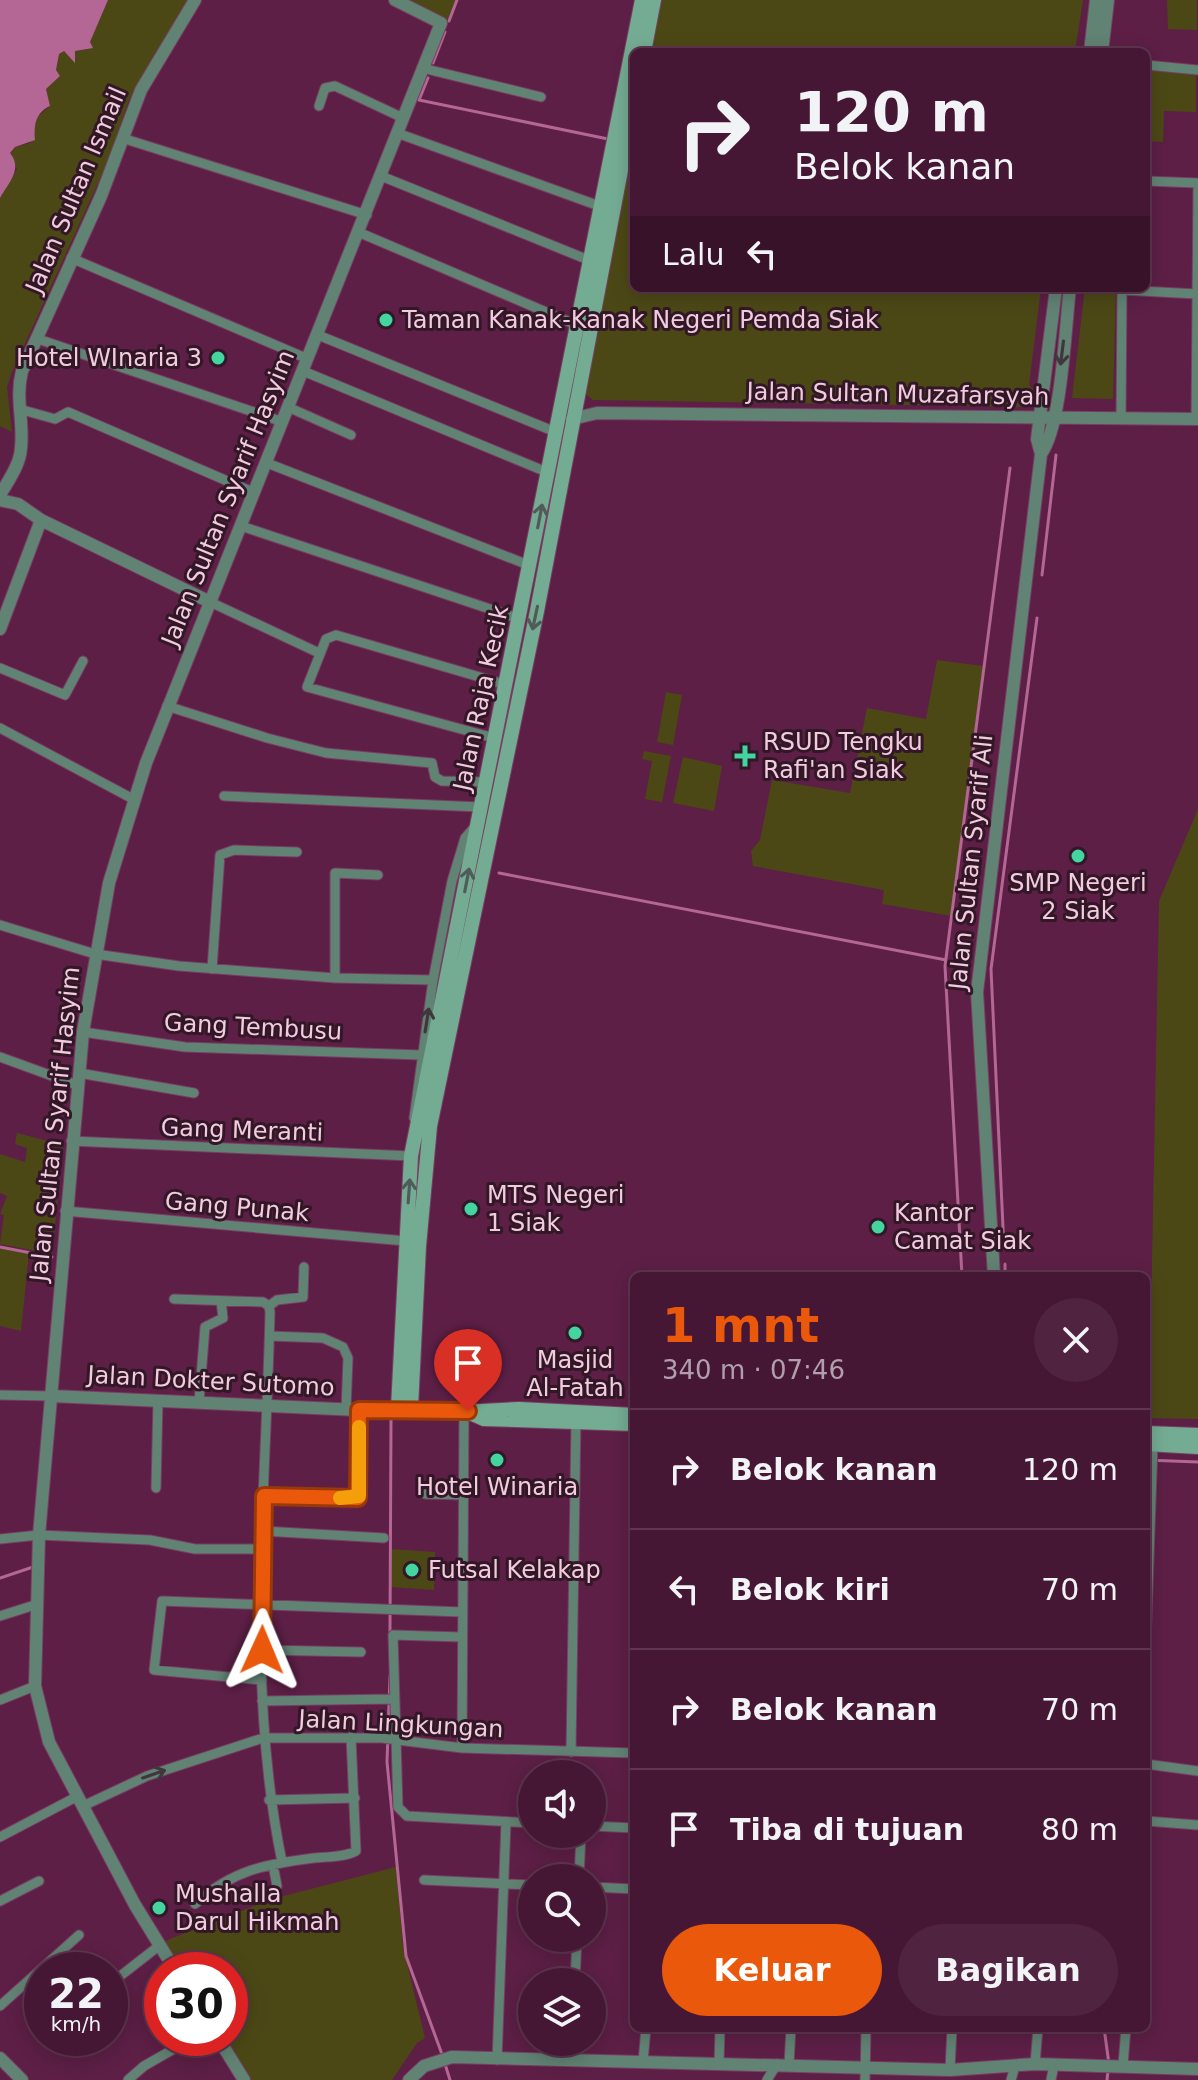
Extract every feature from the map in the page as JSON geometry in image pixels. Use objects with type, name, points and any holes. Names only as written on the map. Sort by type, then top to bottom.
[{"type":"main road","name":"Jalan Raja Kecik","points":[[633,48],[642,0]]},
{"type":"main road","points":[[645,48],[654,0]]},
{"type":"main road","name":"Jalan Raja Kecik","points":[[405,1408],[424,1125],[480,807],[579,326],[589,302],[591,261],[630,62]]},
{"type":"main road","name":"Jalan Raja Kecik","points":[[410,1300],[406,1241],[411,1156],[424,1125],[537,611],[576,396],[589,302],[630,120]]},
{"type":"main road","name":"Jalan Dokter Sutomo","points":[[405,1408],[466,1412],[484,1419],[630,1415]]},
{"type":"main road","name":"Jalan Dokter Sutomo","points":[[576,1416],[630,1423]]},
{"type":"main road","points":[[1150,1448],[1198,1435]]},
{"type":"main road","points":[[1150,1448],[1198,1447]]},
{"type":"street","name":"Jalan Sultan Ismail","points":[[0,498],[22,446],[20,380],[71,258],[101,196],[141,90],[195,0]]},
{"type":"street","name":"Jalan Sultan Syarif Hasyim","points":[[164,1952],[49,1742],[35,1686],[39,1535],[71,1141],[83,1032],[109,883],[133,799],[208,601],[290,408],[441,23],[395,0]]},
{"type":"street","points":[[1090,48],[1096,0]]},
{"type":"street","points":[[1102,48],[1108,0]]},
{"type":"street","points":[[1150,65],[1198,70]]},
{"type":"street","points":[[422,68],[541,97]]},
{"type":"street","points":[[319,106],[325,88],[335,86],[403,118]]},
{"type":"street","points":[[397,133],[602,207]]},
{"type":"street","points":[[122,138],[367,215]]},
{"type":"street","points":[[381,176],[591,261]]},
{"type":"street","points":[[1150,181],[1198,185],[1197,419]]},
{"type":"street","points":[[358,232],[579,326]]},
{"type":"street","points":[[71,258],[549,473]]},
{"type":"street","points":[[1150,291],[1197,294]]},
{"type":"street","name":"Jalan Sultan Syarif Ali","points":[[994,1272],[977,992],[1041,454],[1050,442],[1048,417],[1056,292]]},
{"type":"street","name":"Jalan Sultan Syarif Ali","points":[[1048,417],[1069,292]]},
{"type":"street","points":[[1121,419],[1122,292]]},
{"type":"street","points":[[318,335],[558,433]]},
{"type":"street","points":[[38,339],[283,422]]},
{"type":"street","points":[[576,396],[597,413]]},
{"type":"street","points":[[290,408],[351,435]]},
{"type":"street","points":[[19,409],[55,419],[68,412],[255,493]]},
{"type":"street","name":"Jalan Sultan Muzafarsyah","points":[[572,419],[597,413],[1197,419]]},
{"type":"street","points":[[267,463],[531,566]]},
{"type":"street","points":[[10,476],[18,504]]},
{"type":"street","points":[[0,498],[18,504],[41,520],[319,653]]},
{"type":"street","points":[[0,629],[41,520]]},
{"type":"street","points":[[241,526],[520,619]]},
{"type":"street","points":[[494,738],[307,687],[326,639],[336,635],[507,685]]},
{"type":"street","points":[[0,668],[65,695],[83,661]]},
{"type":"street","points":[[167,706],[326,753],[432,763],[435,777],[442,781],[485,782]]},
{"type":"street","points":[[0,728],[133,799]]},
{"type":"street","points":[[224,796],[480,807]]},
{"type":"street","points":[[424,1125],[414,1105],[433,980],[461,845],[478,823]]},
{"type":"street","points":[[212,969],[220,855],[234,850],[297,852]]},
{"type":"street","points":[[335,978],[335,873],[378,875]]},
{"type":"street","points":[[0,925],[95,954],[212,969],[335,978],[433,980]]},
{"type":"street","name":"Gang Tembusu","points":[[83,1032],[185,1047],[421,1055]]},
{"type":"street","points":[[0,1057],[78,1079],[194,1093]]},
{"type":"street","name":"Gang Meranti","points":[[71,1141],[411,1156]]},
{"type":"street","name":"Gang Punak","points":[[65,1211],[406,1241]]},
{"type":"street","points":[[269,1306],[277,1300],[303,1297],[304,1267]]},
{"type":"street","points":[[174,1299],[263,1302],[269,1306]]},
{"type":"street","points":[[199,1402],[202,1338],[205,1327],[223,1318],[221,1301]]},
{"type":"street","points":[[269,1306],[262,1549],[262,1701],[277,1886]]},
{"type":"street","points":[[264,1496],[358,1498],[348,1358],[343,1347],[323,1338],[270,1336]]},
{"type":"street","name":"Jalan Dokter Sutomo","points":[[0,1395],[352,1410],[405,1408]]},
{"type":"street","points":[[156,1488],[158,1400]]},
{"type":"street","points":[[462,1748],[466,1412]]},
{"type":"street","points":[[571,1752],[576,1416]]},
{"type":"street","points":[[425,1494],[463,1495]]},
{"type":"street","points":[[263,1531],[384,1538]]},
{"type":"street","points":[[0,1539],[39,1535],[150,1540],[195,1549],[262,1549]]},
{"type":"street","points":[[262,1680],[154,1670],[162,1601],[462,1612]]},
{"type":"street","points":[[0,1616],[38,1604]]},
{"type":"street","points":[[461,1637],[393,1635],[396,1801],[407,1816],[518,1822]]},
{"type":"street","points":[[262,1650],[361,1652]]},
{"type":"street","points":[[0,1700],[35,1686]]},
{"type":"street","points":[[262,1701],[392,1699]]},
{"type":"street","points":[[195,1904],[220,1881],[277,1863],[354,1853],[358,1844],[351,1737]]},
{"type":"street","name":"Jalan Lingkungan","points":[[0,1837],[80,1801],[263,1738],[382,1738],[462,1748],[630,1753]]},
{"type":"street","points":[[1150,1765],[1198,1771]]},
{"type":"street","points":[[269,1800],[355,1798]]},
{"type":"street","points":[[1150,1821],[1198,1825]]},
{"type":"street","points":[[497,2060],[506,1822]]},
{"type":"street","points":[[606,1827],[630,1828]]},
{"type":"street","points":[[424,1880],[518,1884]]},
{"type":"street","points":[[0,1901],[39,1881]]},
{"type":"street","points":[[606,1888],[630,1889]]},
{"type":"street","points":[[0,2006],[79,1935]]},
{"type":"street","points":[[128,1970],[160,1945]]},
{"type":"street","points":[[643,2062],[646,2032]]},
{"type":"street","points":[[719,2064],[720,2032]]},
{"type":"street","points":[[767,2080],[783,2064],[790,2032]]},
{"type":"street","points":[[864,2074],[866,2032]]},
{"type":"street","points":[[950,2070],[952,2032]]},
{"type":"street","points":[[1035,2064],[1038,2032]]},
{"type":"street","points":[[1123,2065],[1126,2032]]},
{"type":"street","points":[[128,2080],[165,2056]]},
{"type":"street","points":[[229,2056],[244,2080]]},
{"type":"street","points":[[573,2056],[573,2061]]},
{"type":"street","points":[[409,2080],[418,2069],[437,2059],[452,2057],[783,2064],[864,2074],[1035,2064],[1123,2065],[1160,2075],[1198,2069]]},
{"type":"street","points":[[0,2058],[22,2080]]},
{"type":"street","points":[[1051,2080],[1054,2065]]},
{"type":"street","points":[[1011,2080],[1015,2066]]},
{"type":"shaded area","points":[[0,0],[108,0],[90,42],[93,48],[75,51],[75,63],[64,51],[59,54],[56,70],[60,76],[46,89],[50,106],[36,120],[35,140],[15,147],[10,153],[15,170],[0,198]]},
{"type":"shaded area","points":[[108,0],[188,0],[129,100],[109,159],[12,372],[7,387],[12,432],[0,426],[0,198],[17,169],[10,154],[15,147],[30,143],[37,117],[50,106],[46,89],[60,76],[56,70],[59,54],[64,51],[75,62],[75,51],[87,49]]},
{"type":"shaded area","points":[[409,0],[457,0],[449,21]]},
{"type":"shaded area","points":[[660,0],[1083,0],[1076,48],[651,48]]},
{"type":"shaded area","points":[[1167,0],[1197,0],[1197,30],[1168,29]]},
{"type":"shaded area","points":[[1150,69],[1196,73],[1196,112],[1164,111],[1163,142],[1150,141]]},
{"type":"shaded area","points":[[630,154],[630,292],[1041,292],[1029,385],[1037,394],[1037,407],[593,400],[586,394]]},
{"type":"shaded area","points":[[1085,292],[1116,292],[1113,399],[1072,398]]},
{"type":"shaded area","points":[[937,660],[983,666],[952,916],[882,904],[884,890],[753,866],[751,851],[760,840],[772,780],[850,793],[867,708],[926,719]]},
{"type":"shaded area","points":[[666,692],[682,695],[673,745],[657,742]]},
{"type":"shaded area","points":[[644,751],[671,756],[662,802],[645,799],[652,761],[642,759]]},
{"type":"shaded area","points":[[683,757],[722,766],[714,811],[673,803]]},
{"type":"shaded area","points":[[1198,809],[1198,1419],[1150,1418],[1159,901]]},
{"type":"shaded area","points":[[17,1133],[63,1145],[52,1254],[0,1244],[4,1215],[0,1214],[7,1196],[0,1193],[0,1154],[25,1162],[27,1148],[15,1144]]},
{"type":"shaded area","points":[[0,1247],[29,1253],[21,1331],[0,1326]]},
{"type":"shaded area","name":"Futsal Kelakap","points":[[391,1549],[435,1552],[434,1590],[391,1587]]},
{"type":"shaded area","points":[[396,1867],[403,1947],[425,2038],[417,2043],[392,2080],[249,2080],[234,2056],[248,2056],[248,1952],[171,1952],[165,1941],[272,1899]]},
{"type":"waterway","points":[[449,21],[457,0]]},
{"type":"waterway","points":[[433,63],[445,32]]},
{"type":"waterway","points":[[428,78],[419,100],[608,139]]},
{"type":"waterway","points":[[1042,575],[1056,455]]},
{"type":"waterway","points":[[962,1272],[945,966],[1010,468]]},
{"type":"waterway","points":[[1004,1249],[991,969],[1037,618]]},
{"type":"waterway","points":[[499,873],[946,960]]},
{"type":"waterway","points":[[0,1247],[52,1257]]},
{"type":"waterway","points":[[1005,1264],[1005,1272]]},
{"type":"waterway","points":[[390,1632],[391,1420]]},
{"type":"waterway","points":[[1150,1460],[1198,1462]]},
{"type":"waterway","points":[[0,1578],[33,1567]]},
{"type":"waterway","points":[[390,1676],[387,1762],[406,1956],[443,2057]]},
{"type":"waterway","points":[[1105,2032],[1109,2064]]},
{"type":"waterway","points":[[445,2064],[450,2080]]},
{"type":"waterway","points":[[1107,2080],[1108,2071]]},
{"type":"slow traffic","points":[[340,1498],[356,1499],[359,1496],[359,1427]]},
{"type":"place","name":"Taman Kanak-Kanak Negeri Pemda Siak","points":[[386,320]]},
{"type":"place","name":"Hotel WInaria 3","points":[[218,358]]},
{"type":"place","name":"RSUD Tengku Rafi'an Siak","points":[[745,756]]},
{"type":"place","name":"SMP Negeri 2 Siak","points":[[1078,856]]},
{"type":"place","name":"MTS Negeri 1 Siak","points":[[471,1209]]},
{"type":"place","name":"Kantor Camat Siak","points":[[878,1227]]},
{"type":"place","name":"Masjid Al-Fatah","points":[[575,1333]]},
{"type":"place","name":"Hotel Winaria","points":[[497,1460]]},
{"type":"place","name":"Futsal Kelakap","points":[[412,1570]]},
{"type":"place","name":"Mushalla Darul Hikmah","points":[[159,1908]]},
{"type":"route","points":[[262,1650],[264,1496],[358,1498],[359,1410],[411,1408],[468,1411]]}]
